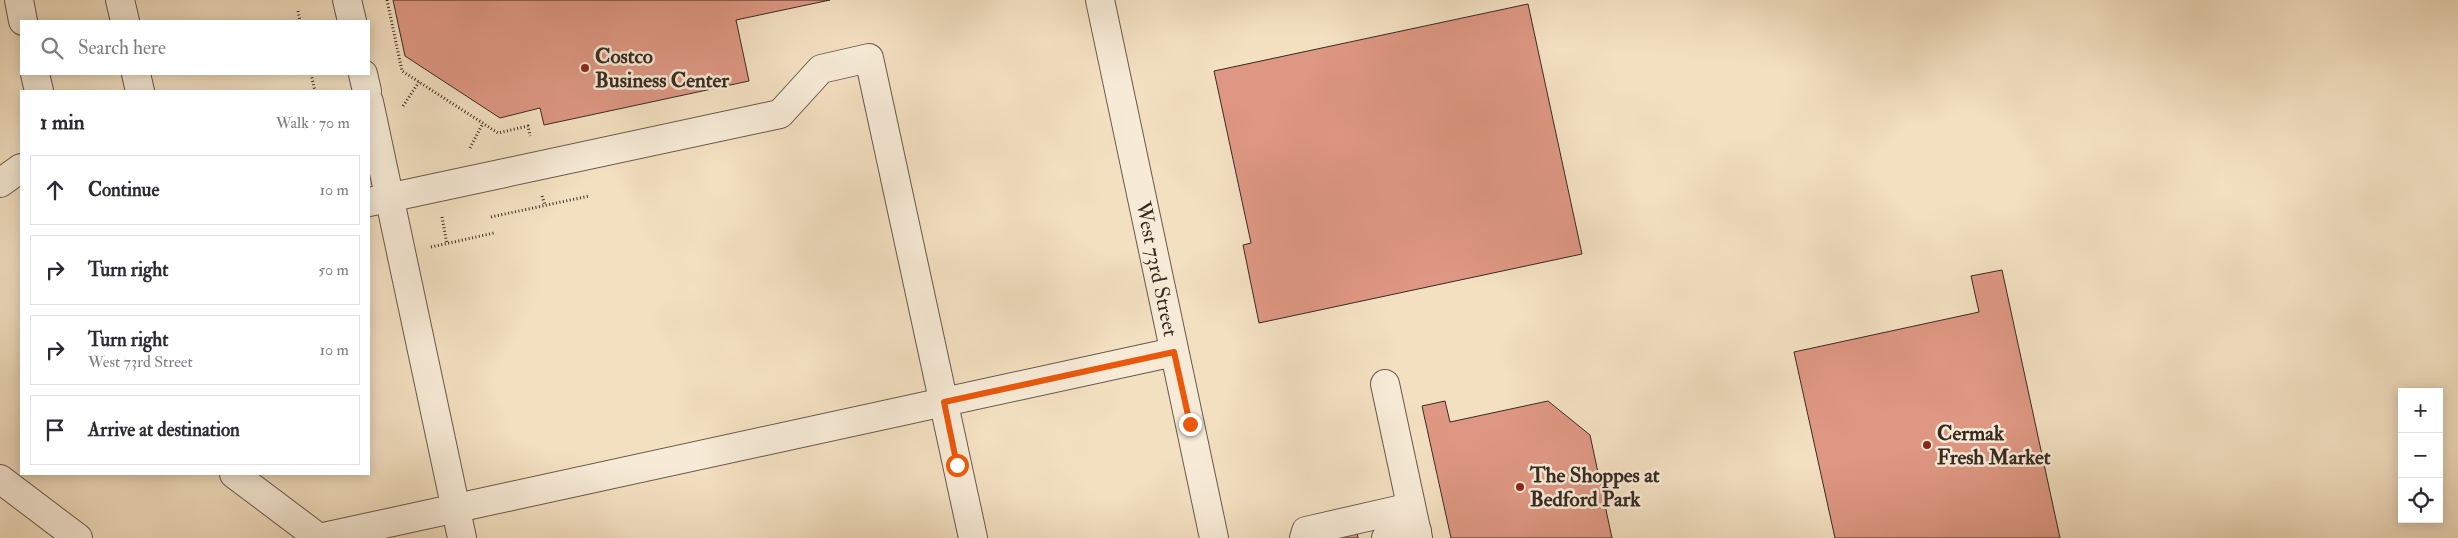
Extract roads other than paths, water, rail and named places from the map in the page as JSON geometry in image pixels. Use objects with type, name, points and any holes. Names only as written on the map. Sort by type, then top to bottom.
[{"type":"street","points":[[18,0],[23,20]]},
{"type":"street","points":[[120,0],[125,20]]},
{"type":"street","points":[[347,0],[352,20]]},
{"type":"street","name":"West 73rd Street","points":[[1100,0],[1214,538]]},
{"type":"street","points":[[379,200],[780,114],[821,69],[869,58],[972,538]]},
{"type":"street","points":[[35,75],[39,90]]},
{"type":"street","points":[[136,75],[140,90]]},
{"type":"street","points":[[363,75],[367,90]]},
{"type":"street","points":[[370,112],[379,200],[401,254],[462,538]]},
{"type":"street","points":[[0,184],[20,169]]},
{"type":"street","points":[[235,475],[319,538],[1174,352]]},
{"type":"street","points":[[1385,384],[1415,526]]},
{"type":"street","points":[[0,479],[78,538]]},
{"type":"street","points":[[1304,538],[1306,531],[1415,526]]},
{"type":"street","points":[[1386,538],[1415,526]]},
{"type":"place","name":"Costco Business Center","points":[[585,68]]},
{"type":"place","name":"Cermak Fresh Market","points":[[1927,445]]},
{"type":"place","name":"The Shoppes at Bedford Park","points":[[1520,487]]}]
